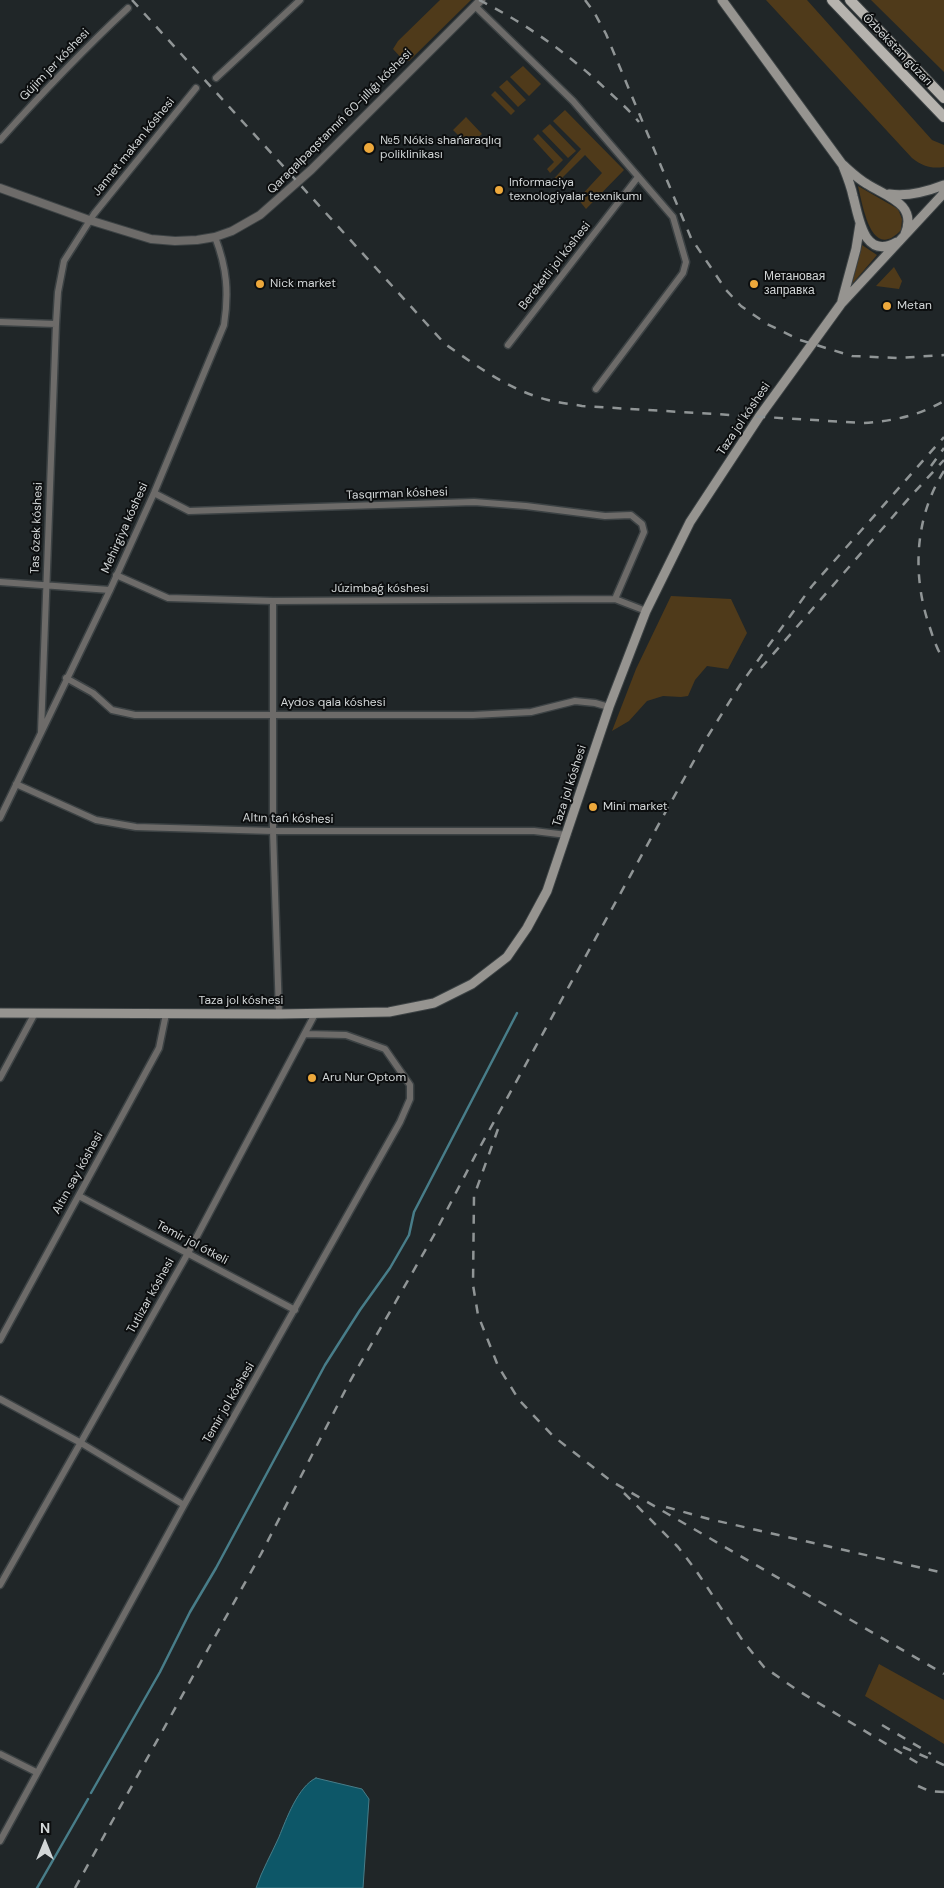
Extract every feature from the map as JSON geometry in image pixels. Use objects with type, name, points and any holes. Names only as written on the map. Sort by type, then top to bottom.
[{"type":"main road","points":[[722,0],[842,164],[864,183],[899,202],[908,218],[908,224],[902,238],[890,245],[882,246],[872,243],[865,236],[842,164]]},
{"type":"main road","name":"Ózbekstan gúzarı","points":[[832,0],[944,117]]},
{"type":"main road","name":"Ózbekstan gúzarı","points":[[850,0],[944,98]]},
{"type":"main road","points":[[880,192],[897,195],[912,194],[928,191],[944,184]]},
{"type":"main road","name":"Taza jol kóshesi","points":[[0,1013],[315,1014],[388,1012],[434,1003],[472,984],[507,957],[527,928],[547,891],[609,707],[646,612],[690,522],[759,418],[841,304],[944,193]]},
{"type":"main road","points":[[841,304],[854,258],[860,224]]},
{"type":"street","points":[[216,78],[300,0]]},
{"type":"street","name":"Qaraqalpaqstannıń 60-jıllıǵı kóshesi","points":[[0,188],[90,220],[151,239],[175,241],[215,237],[246,224],[286,193],[481,0]]},
{"type":"street","points":[[475,6],[573,101],[673,217],[686,262],[683,273],[596,389]]},
{"type":"street","name":"Gújim jer kóshesi","points":[[0,140],[26,110],[128,8]]},
{"type":"street","name":"Jannet makan kóshesi","points":[[90,220],[196,88]]},
{"type":"street","name":"Bereketli jol kóshesi","points":[[508,345],[638,177]]},
{"type":"street","name":"Tas ózek kóshesi","points":[[41,732],[58,292],[64,261],[90,220]]},
{"type":"street","name":"Mehirgiya kóshesi","points":[[0,818],[110,590],[154,493],[224,325],[228,300],[222,257],[215,237]]},
{"type":"street","points":[[0,322],[56,324]]},
{"type":"street","name":"Tasqırman kóshesi","points":[[154,493],[189,512],[474,502],[526,506],[605,516],[631,515],[642,524],[644,532],[615,599]]},
{"type":"street","name":"Júzimbaǵ kóshesi","points":[[116,575],[168,598],[273,601],[615,599],[646,612]]},
{"type":"street","points":[[0,582],[110,590]]},
{"type":"street","points":[[273,601],[273,831],[279,1014]]},
{"type":"street","name":"Aydos qala kóshesi","points":[[66,678],[93,693],[112,710],[135,716],[273,714],[483,715],[531,712],[575,701],[609,707]]},
{"type":"street","name":"Altın tań kóshesi","points":[[16,784],[96,820],[136,827],[273,831],[534,831],[567,835]]},
{"type":"street","points":[[0,1078],[35,1013]]},
{"type":"street","name":"Altın say kóshesi","points":[[0,1340],[159,1048],[166,1014]]},
{"type":"street","name":"Tutlızar kóshesi","points":[[0,1585],[188,1253],[315,1014]]},
{"type":"street","name":"Temir jol kóshesi","points":[[0,1841],[36,1772],[184,1505],[400,1122],[410,1099],[410,1085],[385,1049],[346,1035],[306,1034]]},
{"type":"street","name":"Temir jol ótkeli","points":[[79,1196],[295,1310]]},
{"type":"street","points":[[0,1399],[81,1443],[184,1505]]},
{"type":"street","points":[[0,1754],[36,1772]]},
{"type":"shaded area","points":[[440,0],[471,0],[409,61],[404,61],[393,49],[398,41]]},
{"type":"shaded area","points":[[766,0],[807,0],[932,140],[944,145],[944,167],[935,168],[927,166],[912,158]]},
{"type":"shaded area","points":[[871,0],[944,0],[944,72]]},
{"type":"shaded area","points":[[523,66],[541,84],[529,96],[510,77]]},
{"type":"shaded area","points":[[507,80],[526,100],[518,107],[499,87]]},
{"type":"shaded area","points":[[495,91],[515,111],[511,115],[491,95]]},
{"type":"shaded area","points":[[565,110],[624,170],[586,209],[578,199],[602,173],[585,155],[553,187],[549,184],[581,149],[553,121]]},
{"type":"shaded area","points":[[466,117],[482,134],[469,146],[453,130]]},
{"type":"shaded area","points":[[550,124],[576,151],[568,158],[542,131]]},
{"type":"shaded area","points":[[538,134],[563,160],[550,173],[547,169],[554,162],[533,139]]},
{"type":"shaded area","points":[[858,186],[898,209],[902,219],[901,230],[891,238],[882,239],[870,228]]},
{"type":"shaded area","points":[[862,245],[877,255],[852,284]]},
{"type":"shaded area","points":[[894,267],[902,281],[899,289],[876,286]]},
{"type":"shaded area","points":[[671,596],[731,599],[747,633],[728,669],[707,666],[695,680],[688,696],[663,696],[647,701],[629,721],[612,731],[636,669]]},
{"type":"shaded area","points":[[879,1664],[944,1700],[944,1744],[865,1696]]},
{"type":"water","points":[[316,1778],[362,1789],[369,1799],[363,1888],[256,1888],[293,1804],[304,1788]]},
{"type":"waterway","points":[[91,1793],[160,1672],[190,1612],[216,1568],[325,1365],[360,1310],[390,1268],[409,1235],[414,1212],[517,1013]]},
{"type":"waterway","points":[[37,1888],[88,1799]]},
{"type":"railway","points":[[132,0],[445,344],[507,384],[534,396],[582,406],[863,423],[905,417],[944,401]]},
{"type":"railway","points":[[479,0],[514,19],[563,53],[594,78],[639,122]]},
{"type":"railway","points":[[585,0],[606,34],[691,238],[726,290],[741,306],[767,324],[800,340],[852,356],[899,358],[944,355]]},
{"type":"railway","points":[[75,1888],[261,1554],[349,1383],[434,1235],[475,1156],[706,739],[740,685],[812,586],[944,437]]},
{"type":"railway","points":[[931,466],[944,448]]},
{"type":"railway","points":[[761,668],[944,460]]},
{"type":"railway","points":[[944,471],[934,489],[927,508],[919,548],[920,589],[924,609],[936,645],[944,660]]},
{"type":"railway","points":[[498,1129],[474,1196],[473,1285],[478,1315],[498,1366],[519,1400],[553,1436],[611,1481],[944,1674]]},
{"type":"railway","points":[[624,1493],[678,1547],[743,1641],[764,1667],[797,1690],[921,1765]]},
{"type":"railway","points":[[666,1507],[709,1519],[944,1573]]},
{"type":"railway","points":[[882,1725],[931,1754]]},
{"type":"railway","points":[[903,1747],[944,1765]]},
{"type":"railway","points":[[918,1786],[929,1791],[944,1792]]},
{"type":"place","name":"№5 Nókis shańaraqlıq poliklinikası","points":[[369,148]]},
{"type":"place","name":"Informaciya texnologiyalar texnikumı","points":[[499,190]]},
{"type":"place","name":"Nick market","points":[[260,284]]},
{"type":"place","name":"Метановая заправка","points":[[754,284]]},
{"type":"place","name":"Metan","points":[[887,306]]},
{"type":"place","name":"Mini market","points":[[593,807]]},
{"type":"place","name":"Aru Nur Optom","points":[[312,1078]]}]
